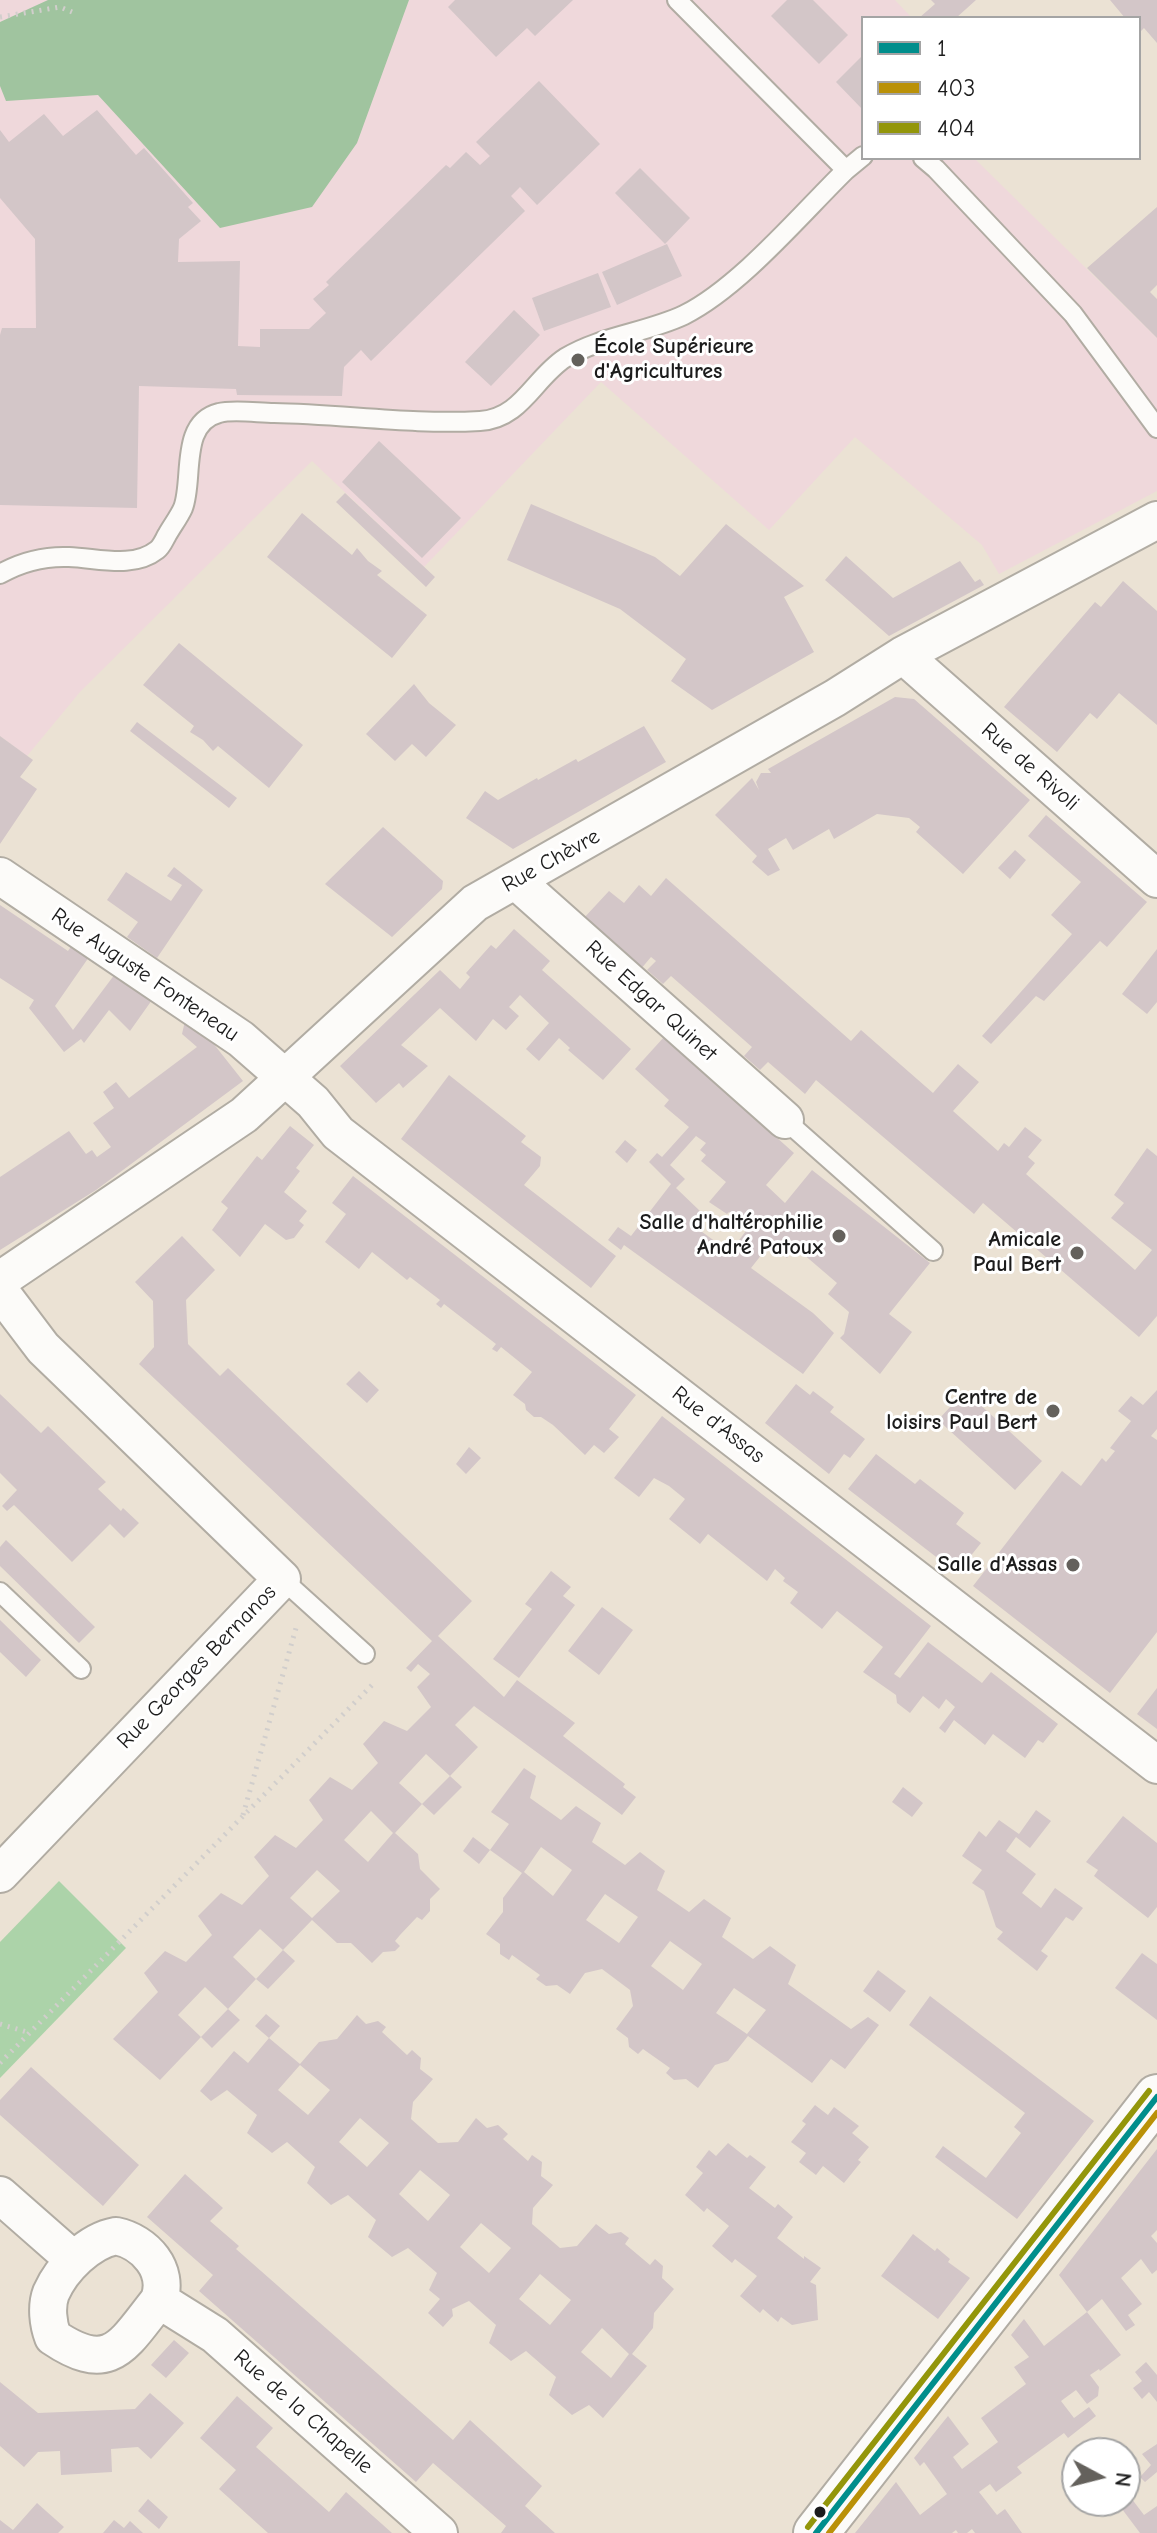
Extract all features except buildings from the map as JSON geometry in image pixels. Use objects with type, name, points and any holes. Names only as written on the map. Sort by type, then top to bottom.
[{"type":"main road","points":[[816,2533],[1157,2097]]},
{"type":"street","name":"Rue Chèvre","points":[[0,1280],[244,1115],[475,903],[835,698],[903,655],[1157,520]]},
{"type":"street","name":"Rue de Rivoli","points":[[903,655],[1157,879]]},
{"type":"street","name":"Rue Auguste Fonteneau","points":[[0,876],[241,1039],[286,1078]]},
{"type":"street","name":"Rue Edgar Quinet","points":[[516,881],[785,1120]]},
{"type":"street","name":"Rue d'Assas","points":[[286,1078],[313,1102],[338,1133],[1157,1765]]},
{"type":"street","name":"Rue Georges Bernanos","points":[[0,1291],[43,1348],[282,1579],[0,1874]]},
{"type":"street","points":[[0,2195],[74,2260]]},
{"type":"street","points":[[116,2236],[126,2239],[155,2262],[163,2280],[159,2300],[119,2348],[101,2356],[83,2354],[53,2337],[49,2326],[51,2293],[74,2260],[101,2239],[116,2236]]},
{"type":"street","name":"Rue de la Chapelle","points":[[159,2300],[215,2335],[439,2533]]},
{"type":"lane","points":[[677,0],[846,170]]},
{"type":"lane","points":[[0,574],[21,562],[67,557],[96,561],[138,560],[159,549],[183,507],[194,435],[200,424],[219,413],[320,414],[446,421],[497,419],[514,409],[554,365],[569,356],[594,344],[657,326],[710,300],[861,158]]},
{"type":"lane","points":[[925,160],[1073,314],[1157,428]]},
{"type":"lane","points":[[785,1120],[933,1251]]},
{"type":"lane","points":[[282,1579],[365,1654]]},
{"type":"lane","points":[[0,1592],[81,1669]]},
{"type":"path","points":[[0,17],[60,7],[72,12]]},
{"type":"path","points":[[243,1816],[296,1627]]},
{"type":"path","points":[[0,2063],[373,1684]]},
{"type":"path","points":[[0,2024],[30,2033]]},
{"type":"shaded area","name":"École Supérieure d'Agricultures","points":[[0,0],[895,0],[910,16],[861,16],[861,160],[976,160],[1157,338],[1157,491],[999,574],[982,545],[855,437],[769,530],[601,382],[424,567],[312,461],[80,692],[27,756],[0,736]]},
{"type":"green space","points":[[48,0],[409,0],[357,143],[312,207],[220,228],[98,95],[6,101],[0,86],[0,22]]},
{"type":"green space","points":[[59,1881],[126,1948],[0,2078],[0,1942]]},
{"type":"transit line","name":"404","points":[[808,2527],[1149,2091]]},
{"type":"transit line","name":"1","points":[[816,2533],[1157,2097]]},
{"type":"transit line","name":"403","points":[[829,2533],[1157,2113]]},
{"type":"place","name":"École Supérieure d'Agricultures","points":[[578,360]]},
{"type":"place","name":"Salle d'haltérophilie André Patoux","points":[[839,1236]]},
{"type":"place","name":"Amicale Paul Bert","points":[[1077,1253]]},
{"type":"place","name":"Centre de loisirs Paul Bert","points":[[1053,1411]]},
{"type":"place","name":"Salle d'Assas","points":[[1073,1565]]}]
